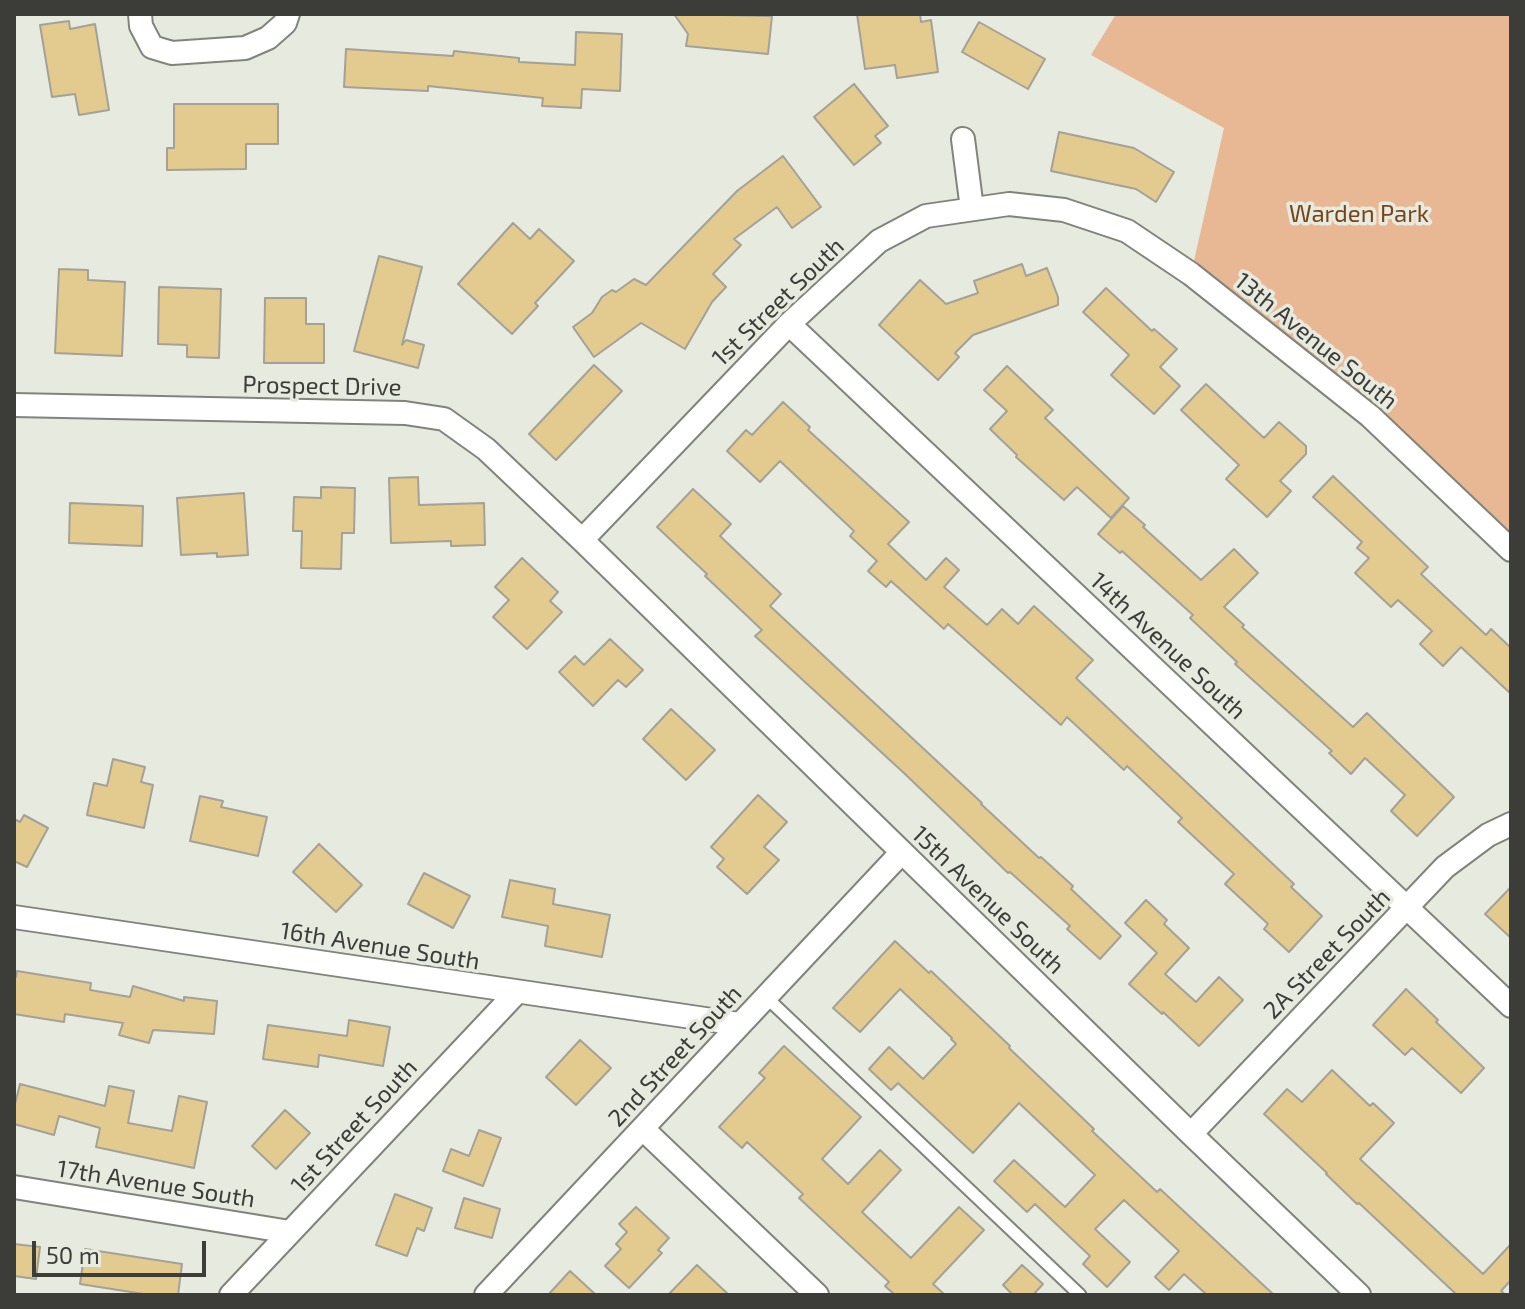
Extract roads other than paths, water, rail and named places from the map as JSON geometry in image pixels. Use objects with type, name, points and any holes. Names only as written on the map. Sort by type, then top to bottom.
[{"type":"street","points":[[140,14],[141,26],[152,47],[172,53],[245,48],[268,38],[285,23],[288,14]]},
{"type":"street","points":[[963,139],[972,209]]},
{"type":"street","name":"1st Street South","points":[[582,540],[789,324],[879,241],[926,216],[1009,204],[1064,210]]},
{"type":"street","name":"13th Avenue South","points":[[1064,210],[1127,231],[1191,274],[1370,416],[1511,550]]},
{"type":"street","name":"14th Avenue South","points":[[789,324],[1511,1006]]},
{"type":"street","name":"Prospect Drive","points":[[14,405],[405,413],[444,419],[486,449],[582,540]]},
{"type":"street","name":"15th Avenue South","points":[[582,540],[1359,1295]]},
{"type":"street","name":"2A Street South","points":[[1191,1134],[1445,867],[1488,835],[1511,824]]},
{"type":"street","name":"2nd Street South","points":[[486,1295],[902,852]]},
{"type":"street","name":"16th Avenue South","points":[[14,917],[739,1024]]},
{"type":"street","name":"1st Street South","points":[[231,1295],[516,993]]},
{"type":"street","points":[[643,1129],[817,1295]]},
{"type":"street","name":"17th Avenue South","points":[[14,1187],[290,1232]]},
{"type":"lane","points":[[766,997],[1080,1295]]},
{"type":"park label","name":"Warden Park","points":[[1359,214]]}]
